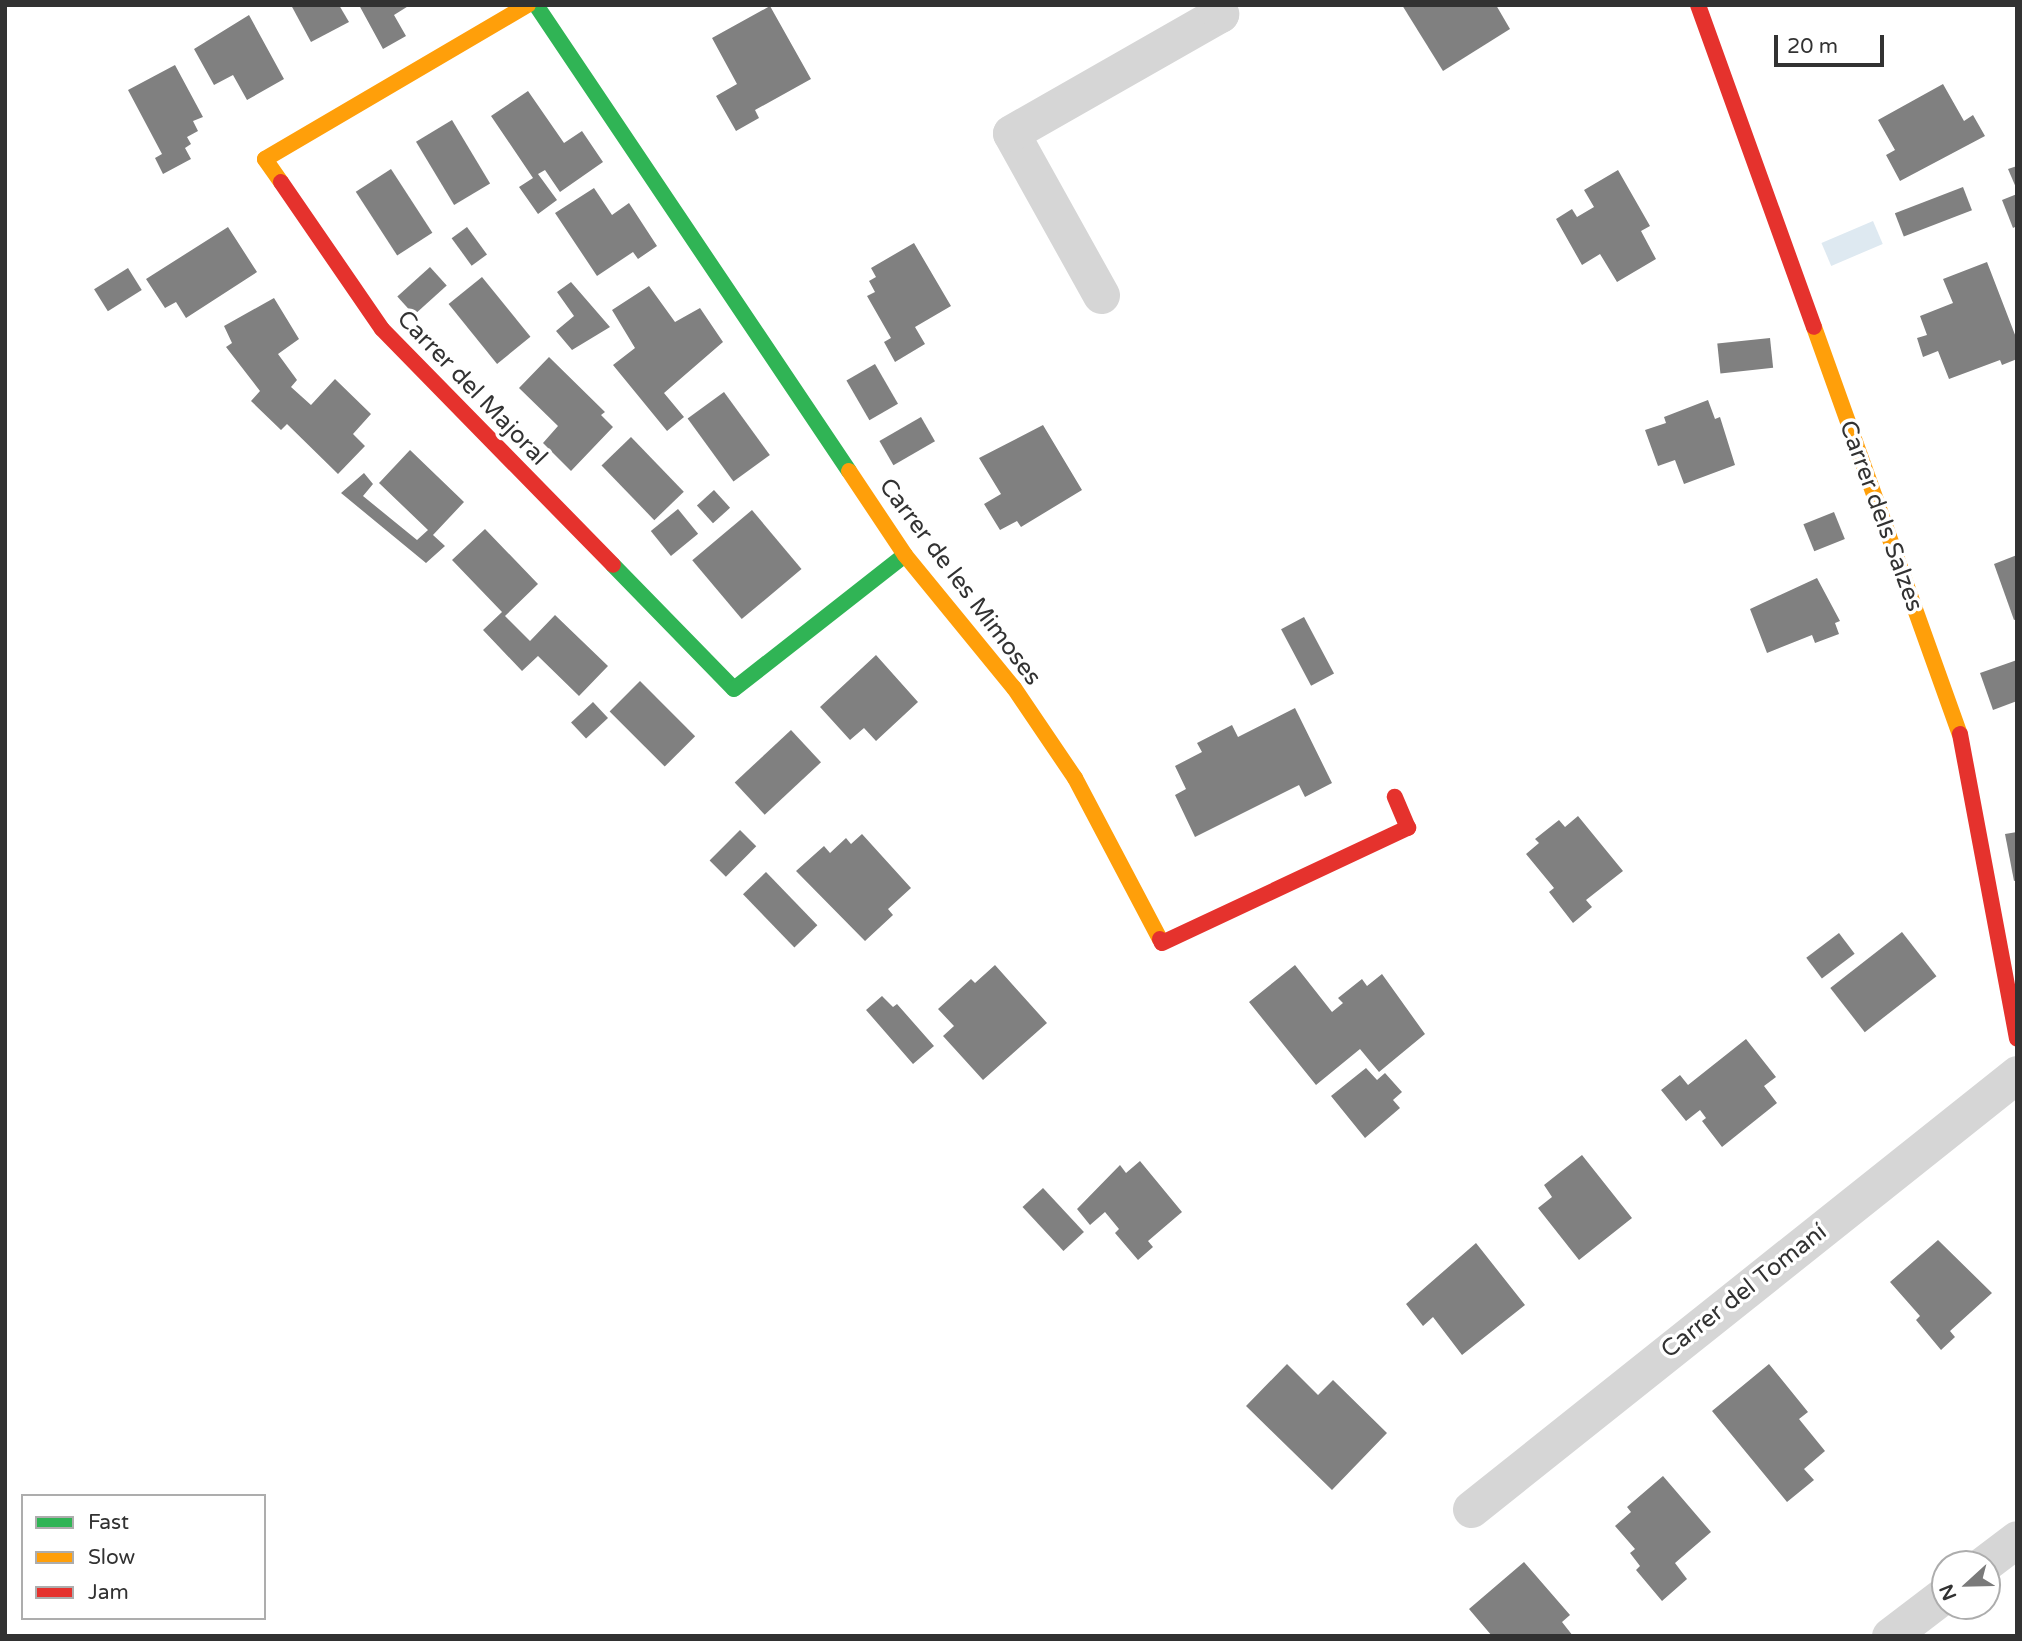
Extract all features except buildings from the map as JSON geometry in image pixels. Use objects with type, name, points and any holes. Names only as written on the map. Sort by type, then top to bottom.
[{"type":"street","name":"Carrer del Majoral","points":[[528,5],[265,159],[382,329],[734,689],[905,555]]},
{"type":"street","name":"Carrer de les Mimoses","points":[[537,5],[905,555],[1014,688],[1075,778],[1162,943],[1408,828],[1395,797]]},
{"type":"street","points":[[1101,295],[1011,134],[1220,14],[1215,5]]},
{"type":"street","name":"Carrer dels Salzes","points":[[1698,5],[1962,739],[2017,1039]]},
{"type":"street","name":"Carrer del Tomaní","points":[[1471,1508],[2017,1074]]},
{"type":"street","points":[[2001,1551],[2017,1539]]},
{"type":"street","points":[[1890,1636],[1931,1605]]},
{"type":"shaded area","points":[[1873,221],[1883,244],[1831,266],[1821,243]]},
{"type":"traffic: fast","points":[[536,5],[849,471]]},
{"type":"traffic: fast","points":[[613,565],[734,689],[905,555]]},
{"type":"traffic: slow","points":[[281,182],[265,159],[528,5]]},
{"type":"traffic: slow","points":[[1814,327],[1960,734]]},
{"type":"traffic: slow","points":[[849,471],[905,555],[1014,688],[1075,778],[1160,939]]},
{"type":"traffic: jam","points":[[1698,5],[1814,327]]},
{"type":"traffic: jam","points":[[281,182],[382,329],[613,565]]},
{"type":"traffic: jam","points":[[1960,734],[2017,1039]]},
{"type":"traffic: jam","points":[[1160,939],[1162,943],[1408,828],[1395,797]]}]
